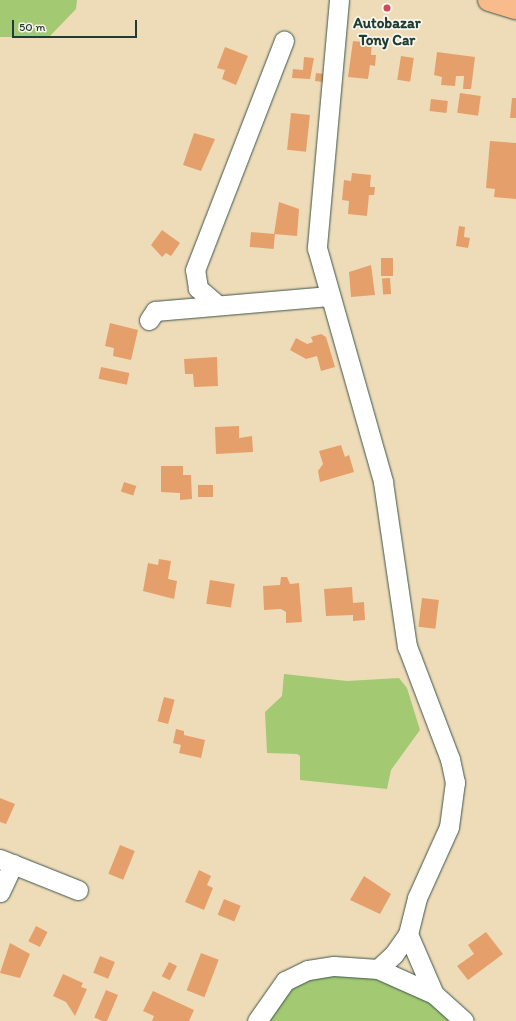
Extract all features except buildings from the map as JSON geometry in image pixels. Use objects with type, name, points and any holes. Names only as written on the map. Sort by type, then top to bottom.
[{"type":"main road","points":[[489,0],[516,8]]},
{"type":"street","points":[[339,0],[317,248],[329,296],[362,398],[383,482],[407,646],[450,759],[455,782],[449,827],[417,898],[408,934],[394,954],[378,969]]},
{"type":"street","points":[[215,303],[198,288],[195,270],[284,41]]},
{"type":"street","points":[[149,320],[155,311],[215,303],[329,296]]},
{"type":"street","points":[[0,892],[6,862],[78,890]]},
{"type":"street","points":[[408,934],[434,994]]},
{"type":"street","points":[[257,1021],[285,981],[295,974],[334,966],[378,969],[434,994],[464,1021]]},
{"type":"green space","points":[[0,0],[77,0],[76,9],[49,37],[0,37]]},
{"type":"green space","points":[[284,674],[347,681],[399,678],[407,688],[420,730],[391,770],[387,789],[300,780],[300,756],[297,754],[267,753],[265,712],[282,696]]},
{"type":"green space","points":[[317,975],[370,976],[422,996],[452,1021],[265,1021],[294,987]]},
{"type":"place","name":"Autobazar Tony Car","points":[[387,8]]}]
